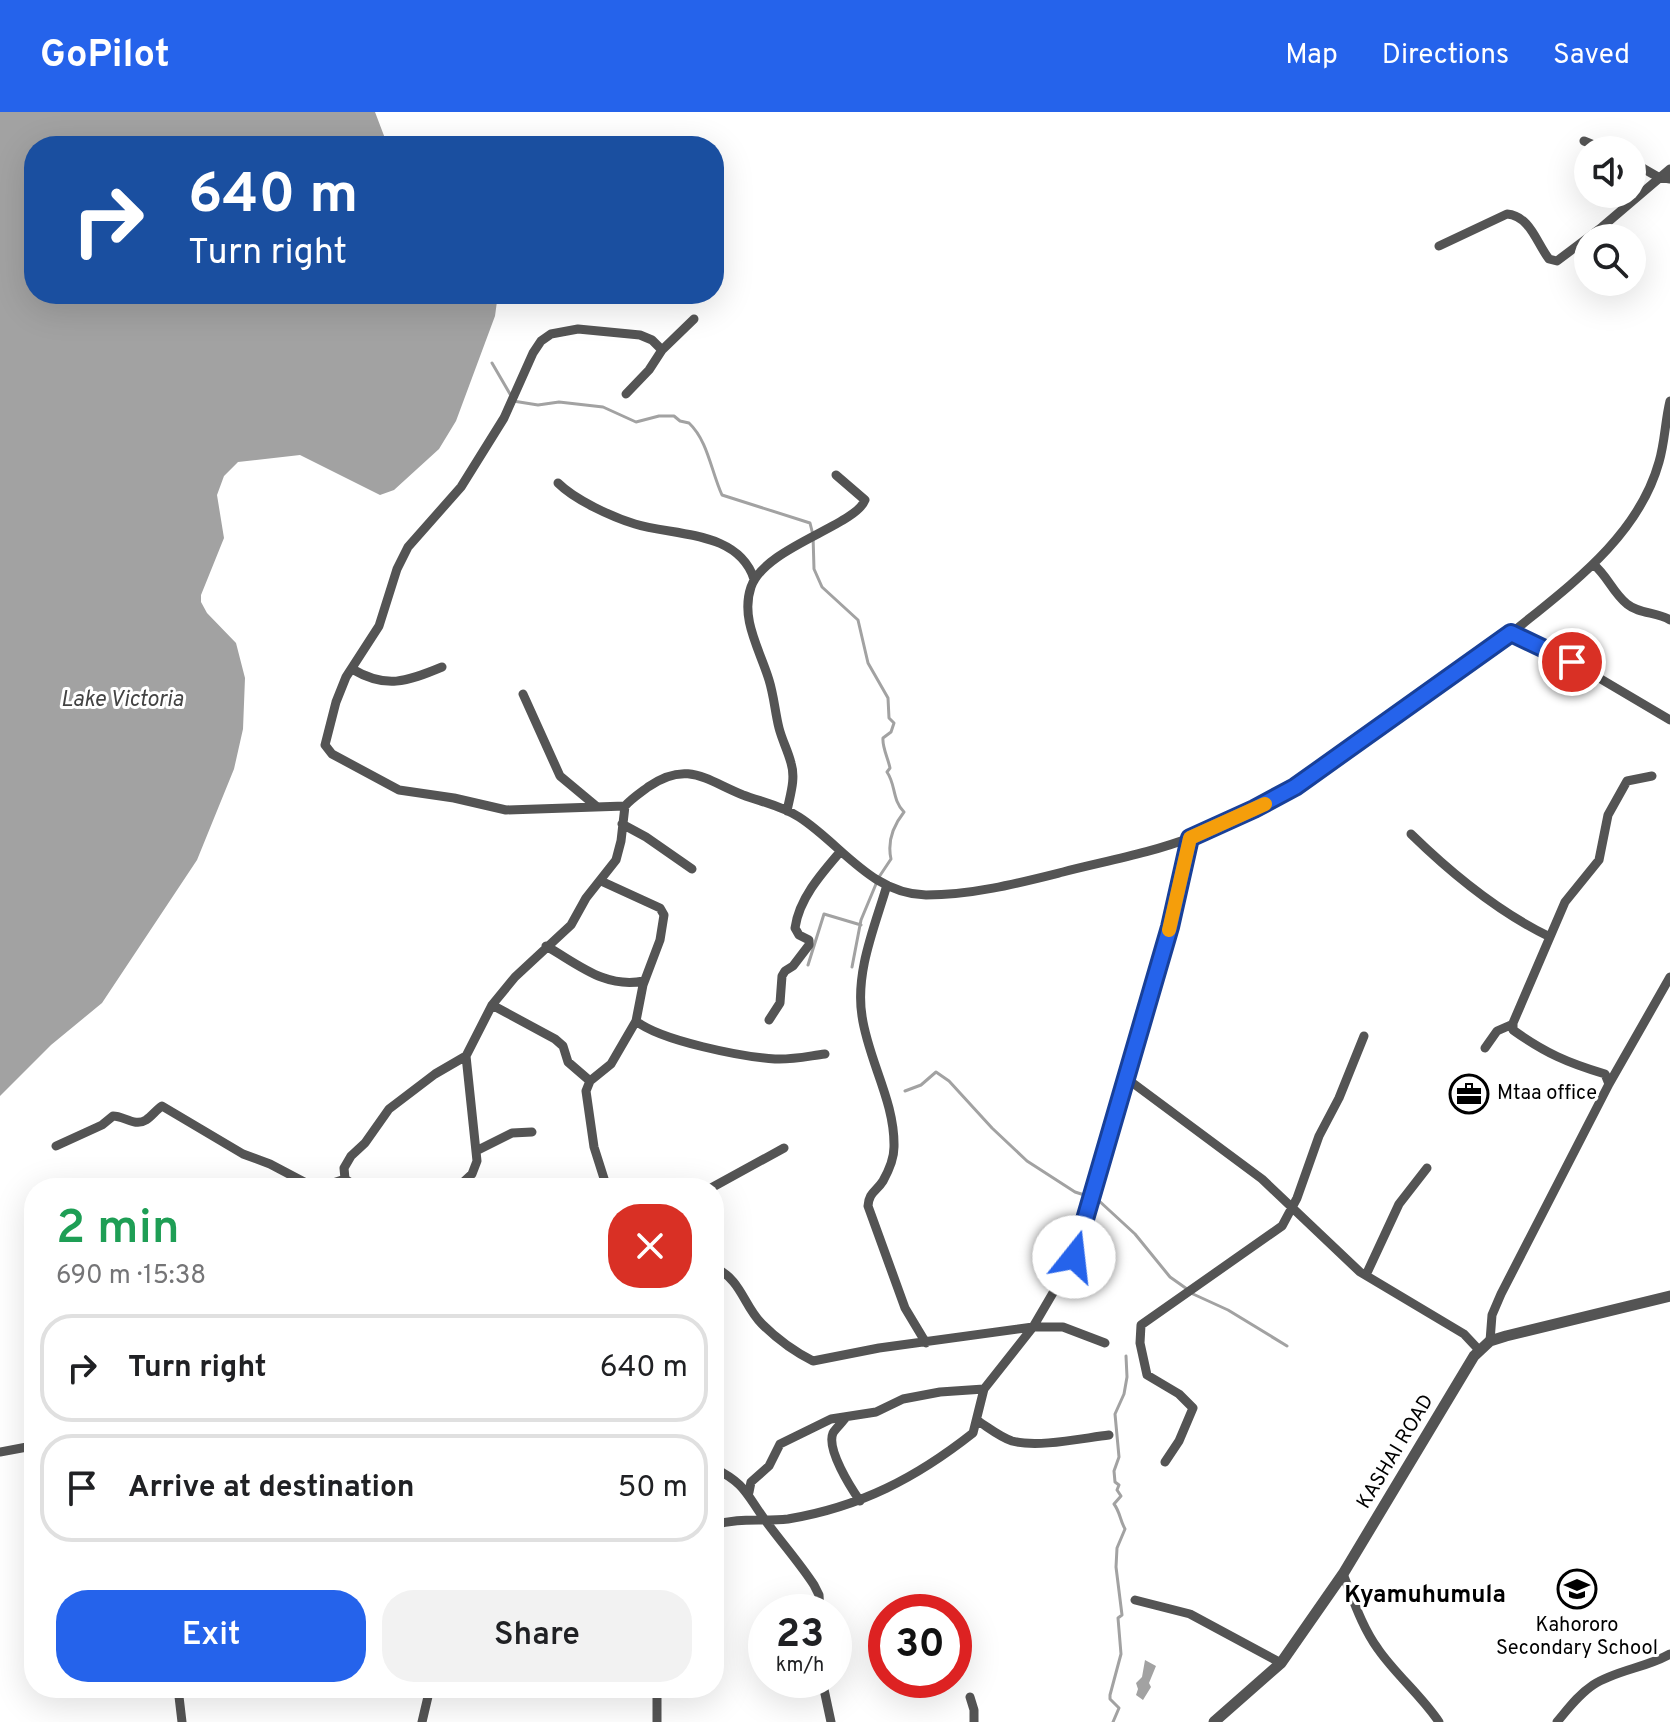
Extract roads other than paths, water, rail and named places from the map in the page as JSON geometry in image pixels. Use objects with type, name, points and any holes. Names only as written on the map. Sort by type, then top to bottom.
[{"type":"street","points":[[1439,246],[1507,214],[1518,215],[1526,222],[1549,259],[1557,261],[1670,169]]},
{"type":"street","points":[[1646,170],[1670,179]]},
{"type":"street","points":[[626,394],[649,370],[662,350],[694,319]]},
{"type":"street","points":[[662,350],[652,340],[640,335],[578,329],[551,334],[541,341],[513,402],[461,487],[408,547],[397,569],[379,626],[336,702],[325,745],[332,754],[399,790],[506,810],[625,806],[661,778],[691,773],[787,811],[814,828],[854,864],[887,885],[925,895],[1022,882],[1145,852],[1190,838],[1295,787],[1511,633],[1593,564],[1639,509],[1648,490],[1659,462],[1670,401]]},
{"type":"street","points":[[787,811],[793,784],[792,765],[780,734],[770,683],[750,627],[749,592],[754,579],[791,549],[860,510],[865,500],[836,475]]},
{"type":"street","points":[[558,483],[575,497],[632,523],[707,537],[742,560],[754,579]]},
{"type":"street","points":[[1593,564],[1626,603],[1670,620]]},
{"type":"street","points":[[1511,633],[1572,662],[1670,720]]},
{"type":"street","points":[[352,669],[366,678],[384,683],[442,667]]},
{"type":"street","points":[[523,694],[560,776],[596,806]]},
{"type":"street","points":[[1609,1084],[1605,1074],[1560,1060],[1513,1030],[1513,1024],[1565,902],[1599,860],[1608,815],[1621,789],[1629,780],[1652,776]]},
{"type":"street","points":[[345,1178],[344,1168],[351,1156],[365,1143],[389,1109],[435,1074],[466,1056],[492,1005],[546,946],[571,925],[586,898],[616,860],[625,806]]},
{"type":"street","points":[[622,824],[692,869]]},
{"type":"street","points":[[1411,834],[1440,862],[1503,912],[1550,937]]},
{"type":"street","points":[[724,1523],[793,1518],[860,1501],[892,1488],[973,1433],[984,1389],[1033,1327],[1074,1257],[1170,927],[1190,838]]},
{"type":"street","points":[[769,1020],[781,998],[782,976],[809,945],[809,940],[799,935],[795,928],[799,911],[840,852]]},
{"type":"street","points":[[601,881],[660,908],[664,915],[660,940],[644,981],[636,1021],[611,1064],[590,1081],[586,1091],[588,1119],[603,1178]]},
{"type":"street","points":[[887,885],[868,949],[860,997],[867,1039],[878,1067],[894,1145],[893,1159],[883,1181],[869,1197],[868,1206],[905,1308],[926,1343]]},
{"type":"street","points":[[546,946],[605,980],[622,984],[644,981]]},
{"type":"street","points":[[1490,1341],[1492,1315],[1501,1294],[1609,1084],[1670,977]]},
{"type":"street","points":[[492,1005],[555,1039],[563,1046],[568,1062],[590,1081]]},
{"type":"street","points":[[636,1021],[665,1035],[756,1057],[786,1059],[825,1054]]},
{"type":"street","points":[[1485,1048],[1497,1031],[1513,1024]]},
{"type":"street","points":[[1165,1462],[1179,1441],[1193,1408],[1179,1394],[1147,1375],[1140,1343],[1141,1325],[1282,1226],[1293,1207],[1319,1136],[1339,1098],[1364,1036]]},
{"type":"street","points":[[466,1056],[476,1151],[475,1168],[466,1178]]},
{"type":"street","points":[[1126,1078],[1262,1179],[1366,1275],[1464,1334],[1479,1350]]},
{"type":"street","points":[[56,1146],[102,1125],[113,1116],[133,1123],[142,1122],[162,1106],[243,1154],[295,1178]]},
{"type":"street","points":[[476,1151],[512,1133],[532,1132]]},
{"type":"street","points":[[724,1181],[784,1148]]},
{"type":"street","points":[[1366,1275],[1399,1204],[1427,1168]]},
{"type":"street","points":[[724,1275],[739,1287],[760,1322],[813,1361],[879,1348],[1033,1327],[1063,1327],[1105,1343]]},
{"type":"street","name":"KASHAI ROAD","points":[[1214,1722],[1281,1663],[1343,1574],[1479,1350],[1490,1341],[1670,1296]]},
{"type":"street","points":[[749,1492],[751,1482],[769,1466],[784,1441],[831,1419],[876,1412],[903,1399],[940,1392],[984,1389]]},
{"type":"street","points":[[846,1417],[834,1431],[833,1442],[837,1460],[860,1501]]},
{"type":"street","points":[[978,1421],[1003,1437],[1019,1442],[1109,1435]]},
{"type":"street","points":[[0,1452],[24,1448]]},
{"type":"street","points":[[724,1474],[749,1492],[765,1520],[785,1543],[818,1594]]},
{"type":"street","points":[[1343,1574],[1378,1649],[1439,1722]]},
{"type":"street","points":[[1135,1600],[1190,1614],[1281,1663]]},
{"type":"street","points":[[1557,1722],[1594,1684],[1654,1663],[1670,1654]]},
{"type":"street","points":[[179,1698],[182,1722]]},
{"type":"street","points":[[422,1722],[428,1698]]},
{"type":"street","points":[[657,1698],[657,1722]]},
{"type":"street","points":[[826,1698],[831,1722]]},
{"type":"street","points":[[970,1698],[974,1722]]},
{"type":"water","name":"Lake Victoria","points":[[0,112],[375,112],[384,136],[24,136],[24,304],[497,304],[456,421],[439,449],[394,490],[380,495],[300,455],[238,462],[224,476],[217,495],[224,538],[201,602],[207,613],[236,643],[245,678],[243,729],[234,769],[197,860],[102,1003],[51,1045],[0,1096]]},
{"type":"water","points":[[1145,1660],[1156,1666],[1149,1683],[1151,1687],[1143,1700],[1136,1695],[1136,1683],[1142,1677]]},
{"type":"waterway","points":[[492,363],[510,394]]},
{"type":"waterway","points":[[513,401],[603,407],[636,422],[674,416],[689,423],[701,438],[722,495],[810,523],[814,569],[822,587],[858,620],[868,663],[888,698],[889,718],[894,723],[883,741],[890,768],[887,772],[904,812],[892,834],[891,859],[879,877]]},
{"type":"waterway","points":[[852,967],[861,920],[876,884]]},
{"type":"waterway","points":[[808,965],[824,914],[861,925]]},
{"type":"waterway","points":[[905,1091],[921,1085],[936,1072],[949,1081],[1027,1161],[1075,1192],[1097,1199],[1135,1234],[1170,1277],[1187,1289]]},
{"type":"waterway","points":[[1193,1294],[1228,1310],[1287,1346]]},
{"type":"waterway","points":[[1113,1722],[1119,1708],[1110,1695],[1121,1654],[1118,1618],[1122,1615],[1116,1567],[1117,1548],[1125,1529],[1114,1504],[1121,1496],[1114,1471],[1119,1457],[1115,1414],[1124,1394],[1126,1356]]},
{"type":"place","name":"Mtaa office","points":[[1469,1094]]},
{"type":"place","name":"Kahororo Secondary School","points":[[1577,1589]]},
{"type":"district","name":"Kyamuhumula","points":[[1425,1596]]}]
